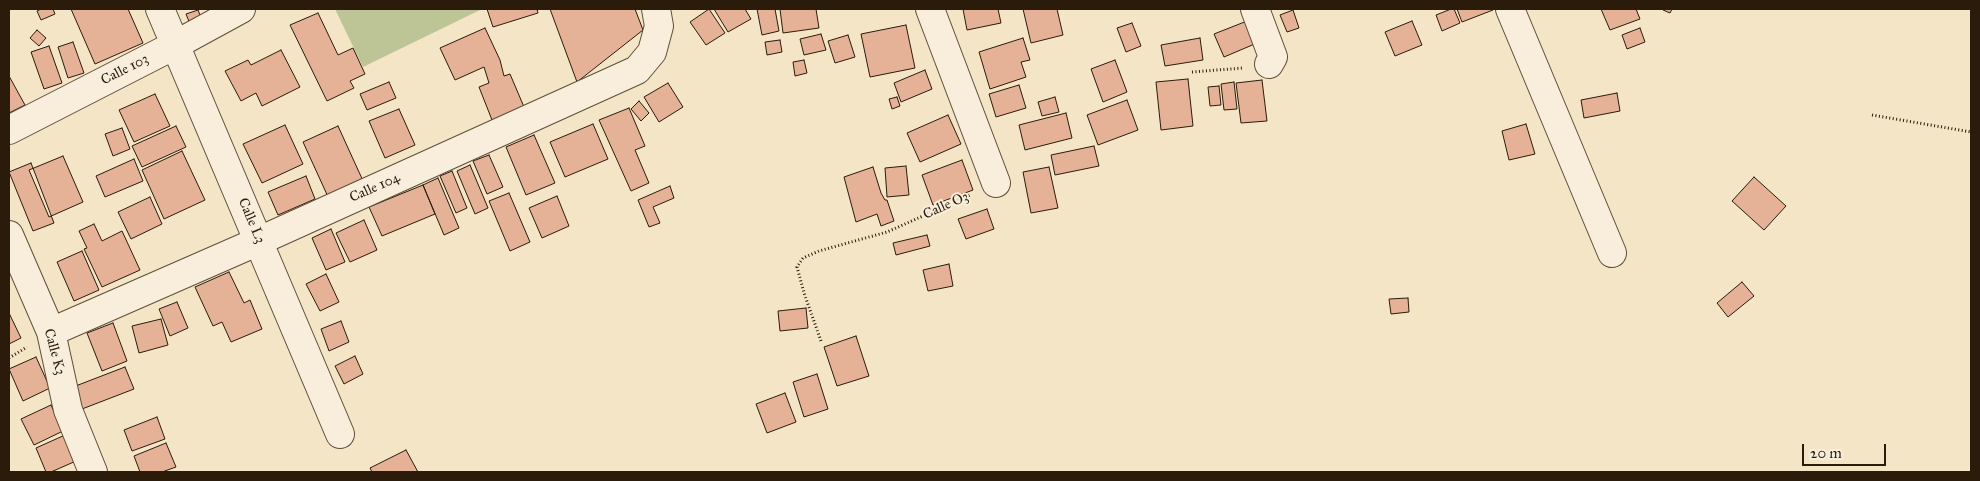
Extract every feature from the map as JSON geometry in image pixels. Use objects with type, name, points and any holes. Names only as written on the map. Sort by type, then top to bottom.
[{"type":"street","name":"Calle L3","points":[[160,9],[340,434]]},
{"type":"street","name":"Calle 103","points":[[9,130],[241,9]]},
{"type":"street","name":"Calle 104","points":[[51,332],[259,241],[636,70],[652,52],[659,26],[656,9]]},
{"type":"street","points":[[930,9],[996,183]]},
{"type":"street","points":[[1255,9],[1274,57],[1269,64]]},
{"type":"street","points":[[1510,9],[1612,253]]},
{"type":"street","name":"Calle K3","points":[[9,235],[51,332],[68,410],[93,472]]},
{"type":"path","points":[[1192,72],[1239,69],[1269,64]]},
{"type":"path","points":[[1872,115],[1971,132]]},
{"type":"path","name":"Calle O3","points":[[822,341],[804,293],[797,267],[803,258],[819,251],[887,232],[996,183]]},
{"type":"green space","points":[[335,9],[482,9],[363,67]]},
{"type":"building","points":[[53,9],[55,14],[41,20],[37,11]]},
{"type":"building","points":[[71,9],[128,9],[143,43],[95,64]]},
{"type":"building","points":[[487,9],[537,9],[538,13],[493,27]]},
{"type":"building","points":[[550,9],[635,9],[643,30],[577,82]]},
{"type":"building","points":[[709,9],[725,33],[706,45],[690,22]]},
{"type":"building","points":[[714,9],[745,9],[751,19],[728,32]]},
{"type":"building","points":[[757,9],[775,9],[779,31],[762,35]]},
{"type":"building","points":[[780,9],[816,9],[819,28],[783,33]]},
{"type":"building","points":[[963,9],[998,9],[1001,23],[967,30]]},
{"type":"building","points":[[1023,9],[1057,9],[1063,35],[1031,43]]},
{"type":"building","points":[[1454,9],[1460,23],[1442,31],[1436,15]]},
{"type":"building","points":[[1457,9],[1493,9],[1493,10],[1462,22]]},
{"type":"building","points":[[1601,9],[1636,9],[1640,19],[1610,30]]},
{"type":"building","points":[[1663,9],[1672,9],[1670,13]]},
{"type":"building","points":[[198,10],[204,25],[192,29],[186,14]]},
{"type":"building","points":[[1293,10],[1299,28],[1287,32],[1280,15]]},
{"type":"building","points":[[318,13],[338,55],[353,48],[365,74],[350,81],[354,88],[327,101],[290,25]]},
{"type":"building","points":[[1247,21],[1257,43],[1224,57],[1214,34]]},
{"type":"building","points":[[1412,21],[1422,45],[1395,56],[1385,32]]},
{"type":"building","points":[[1132,23],[1141,46],[1126,52],[1117,28]]},
{"type":"building","points":[[906,25],[915,68],[870,77],[861,34]]},
{"type":"building","points":[[485,28],[500,60],[504,76],[510,74],[524,107],[492,120],[479,87],[489,83],[484,67],[455,80],[440,48]]},
{"type":"building","points":[[1640,28],[1645,42],[1627,49],[1622,35]]},
{"type":"building","points":[[37,30],[46,38],[39,46],[30,38]]},
{"type":"building","points":[[821,34],[826,50],[804,55],[800,39]]},
{"type":"building","points":[[848,35],[855,57],[835,63],[828,41]]},
{"type":"building","points":[[1023,38],[1030,60],[1021,62],[1026,77],[990,89],[979,52]]},
{"type":"building","points":[[1200,38],[1203,60],[1165,66],[1161,45]]},
{"type":"building","points":[[780,40],[782,52],[767,55],[765,42]]},
{"type":"building","points":[[73,42],[84,73],[68,78],[58,47]]},
{"type":"building","points":[[49,46],[62,83],[44,89],[31,52]]},
{"type":"building","points":[[281,50],[300,87],[262,106],[256,93],[241,101],[225,71],[248,60],[251,65]]},
{"type":"building","points":[[804,60],[807,73],[795,76],[793,62]]},
{"type":"building","points":[[1115,60],[1127,92],[1103,102],[1091,69]]},
{"type":"building","points":[[925,70],[932,89],[901,102],[894,83]]},
{"type":"building","points":[[9,76],[25,105],[9,113]]},
{"type":"building","points":[[1188,79],[1193,126],[1161,130],[1156,82]]},
{"type":"building","points":[[1262,80],[1267,121],[1241,123],[1236,83]]},
{"type":"building","points":[[389,82],[396,98],[367,110],[360,94]]},
{"type":"building","points":[[1234,82],[1237,109],[1224,110],[1221,84]]},
{"type":"building","points":[[668,83],[683,107],[659,122],[644,97]]},
{"type":"building","points":[[1019,85],[1026,108],[996,117],[989,94]]},
{"type":"building","points":[[1219,86],[1221,105],[1210,106],[1208,87]]},
{"type":"building","points":[[1617,93],[1620,111],[1584,118],[1581,100]]},
{"type":"building","points":[[155,94],[170,126],[134,142],[119,110]]},
{"type":"building","points":[[897,97],[900,106],[892,109],[889,99]]},
{"type":"building","points":[[1055,97],[1059,112],[1042,116],[1038,102]]},
{"type":"building","points":[[1127,100],[1138,130],[1098,145],[1087,115]]},
{"type":"building","points":[[639,101],[649,113],[641,121],[631,109]]},
{"type":"building","points":[[629,108],[645,146],[635,150],[649,183],[631,191],[599,120]]},
{"type":"building","points":[[399,109],[415,145],[385,158],[369,121]]},
{"type":"building","points":[[1066,113],[1072,138],[1025,150],[1019,125]]},
{"type":"building","points":[[948,115],[961,144],[920,162],[907,133]]},
{"type":"building","points":[[593,124],[608,159],[565,177],[550,142]]},
{"type":"building","points":[[1526,124],[1535,154],[1509,160],[1502,131]]},
{"type":"building","points":[[285,125],[303,164],[262,183],[243,144]]},
{"type":"building","points":[[176,126],[186,147],[142,167],[132,146]]},
{"type":"building","points":[[338,126],[364,183],[329,199],[303,142]]},
{"type":"building","points":[[122,128],[130,149],[113,156],[105,134]]},
{"type":"building","points":[[534,135],[555,183],[526,195],[506,147]]},
{"type":"building","points":[[1094,146],[1099,166],[1055,175],[1051,155]]},
{"type":"building","points":[[182,151],[205,200],[164,219],[142,170]]},
{"type":"building","points":[[489,155],[503,187],[487,194],[473,161]]},
{"type":"building","points":[[63,156],[83,202],[49,217],[29,170]]},
{"type":"building","points":[[134,159],[143,181],[105,197],[96,176]]},
{"type":"building","points":[[962,160],[973,190],[933,205],[922,175]]},
{"type":"building","points":[[31,163],[54,223],[33,231],[9,172]]},
{"type":"building","points":[[470,165],[488,208],[475,214],[457,171]]},
{"type":"building","points":[[906,166],[909,195],[887,197],[885,168]]},
{"type":"building","points":[[873,167],[881,193],[885,200],[887,200],[894,221],[881,226],[877,214],[856,222],[844,177]]},
{"type":"building","points":[[1049,167],[1058,208],[1031,213],[1023,172]]},
{"type":"building","points":[[452,171],[467,208],[456,213],[440,176]]},
{"type":"building","points":[[306,176],[315,199],[278,215],[268,192]]},
{"type":"building","points":[[1754,177],[1786,206],[1764,230],[1732,201]]},
{"type":"building","points":[[438,178],[459,228],[444,235],[423,185]]},
{"type":"building","points":[[423,185],[435,214],[382,236],[369,207]]},
{"type":"building","points":[[670,186],[674,198],[653,207],[660,223],[649,227],[638,200]]},
{"type":"building","points":[[509,193],[530,242],[510,251],[489,201]]},
{"type":"building","points":[[557,196],[569,226],[542,238],[529,208]]},
{"type":"building","points":[[150,197],[162,224],[131,239],[118,212]]},
{"type":"building","points":[[987,209],[994,229],[966,239],[958,219]]},
{"type":"building","points":[[364,220],[377,250],[350,262],[336,233]]},
{"type":"building","points":[[94,224],[102,241],[122,231],[140,270],[102,287],[84,249],[87,248],[79,231]]},
{"type":"building","points":[[331,229],[345,262],[326,270],[312,238]]},
{"type":"building","points":[[927,235],[930,246],[896,255],[893,243]]},
{"type":"building","points":[[82,251],[99,290],[74,301],[57,262]]},
{"type":"building","points":[[949,264],[953,286],[928,291],[923,270]]},
{"type":"building","points":[[229,272],[244,303],[250,300],[262,329],[231,342],[222,322],[213,326],[195,287]]},
{"type":"building","points":[[326,274],[339,302],[320,311],[306,284]]},
{"type":"building","points":[[1742,282],[1754,296],[1728,317],[1717,303]]},
{"type":"building","points":[[1408,298],[1409,312],[1391,314],[1389,299]]},
{"type":"building","points":[[177,302],[188,328],[170,336],[159,309]]},
{"type":"building","points":[[806,308],[808,328],[780,331],[778,311]]},
{"type":"building","points":[[9,313],[21,338],[9,344]]},
{"type":"building","points":[[161,319],[168,345],[139,353],[132,326]]},
{"type":"building","points":[[341,321],[349,342],[329,351],[321,329]]},
{"type":"building","points":[[113,323],[127,361],[102,371],[87,333]]},
{"type":"building","points":[[856,336],[869,376],[837,386],[824,347]]},
{"type":"building","points":[[355,356],[363,374],[344,384],[335,366]]},
{"type":"building","points":[[36,357],[50,388],[23,401],[9,369]]},
{"type":"building","points":[[125,367],[134,389],[82,409],[73,387]]},
{"type":"building","points":[[817,374],[828,409],[804,417],[793,382]]},
{"type":"building","points":[[785,393],[796,422],[767,433],[756,404]]},
{"type":"building","points":[[51,405],[63,431],[34,445],[21,419]]},
{"type":"building","points":[[157,417],[165,439],[132,451],[124,430]]},
{"type":"building","points":[[65,435],[76,461],[51,472],[46,472],[36,448]]},
{"type":"building","points":[[166,443],[176,467],[162,472],[140,472],[134,456]]},
{"type":"building","points":[[406,450],[418,472],[372,472],[370,468]]}]
